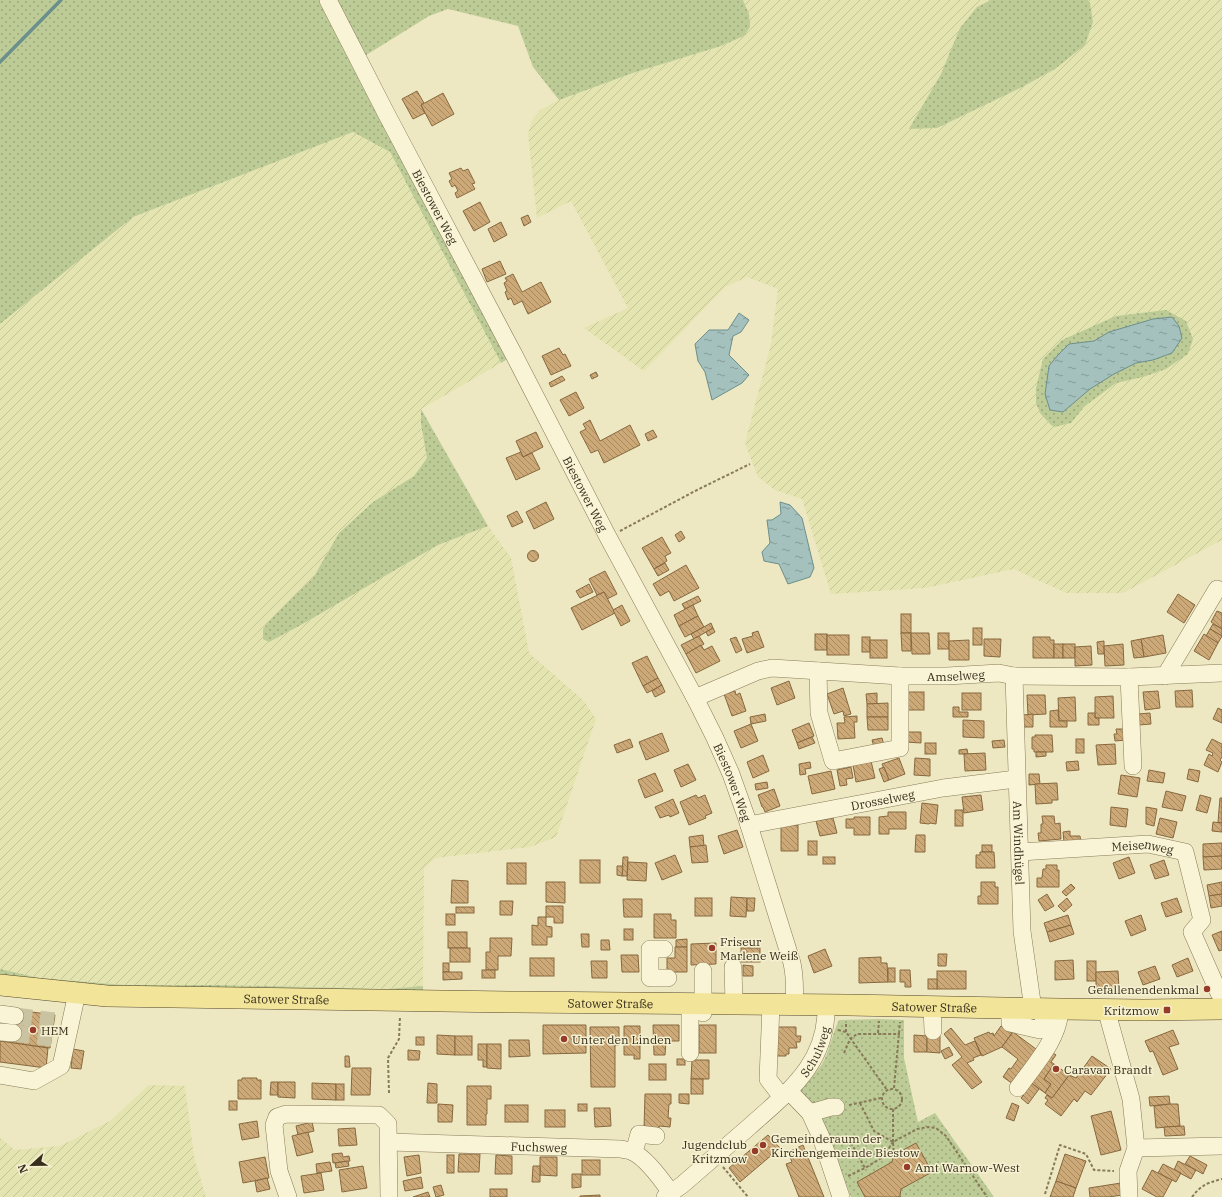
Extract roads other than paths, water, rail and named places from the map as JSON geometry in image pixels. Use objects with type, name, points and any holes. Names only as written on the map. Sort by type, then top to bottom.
[{"type":"main road","name":"Satower Straße","points":[[0,985],[107,996],[650,1004],[699,1007],[734,1004],[932,1008],[1106,1009],[1217,1000]]},
{"type":"street","name":"Biestower Weg","points":[[328,0],[608,538],[695,698],[715,738],[728,767],[750,825],[792,963],[795,985],[794,1005]]},
{"type":"street","points":[[1164,676],[1217,589]]},
{"type":"street","name":"Amselweg","points":[[695,698],[758,671],[772,668],[900,676],[947,676],[999,673],[1014,676],[1164,676],[1222,673]]},
{"type":"street","points":[[818,671],[820,713],[833,761],[900,748],[900,676]]},
{"type":"street","name":"Am Windhügel","points":[[1014,676],[1016,779],[1022,931],[1046,1009]]},
{"type":"street","points":[[1130,676],[1133,766]]},
{"type":"street","name":"Drosselweg","points":[[750,825],[943,788],[1016,779]]},
{"type":"street","name":"Meisenweg","points":[[1020,852],[1148,844],[1185,852],[1202,920],[1192,932],[1217,1000]]},
{"type":"street","points":[[650,1004],[650,949],[664,949]]},
{"type":"street","points":[[733,967],[734,1004]]},
{"type":"street","points":[[690,1053],[699,1007],[703,971]]},
{"type":"street","points":[[650,978],[668,978]]},
{"type":"street","points":[[0,1075],[34,1080],[61,1066],[59,1039],[62,1022],[77,994]]},
{"type":"street","points":[[770,1005],[768,1079],[810,1114],[821,1136],[841,1197]]},
{"type":"street","name":"Schulweg","points":[[668,1195],[786,1094],[805,1073],[820,1046],[825,1027],[826,1005]]},
{"type":"street","points":[[932,1008],[933,1031]]},
{"type":"street","points":[[1018,1088],[1049,1044],[1059,1019],[1046,1009]]},
{"type":"street","points":[[1106,1009],[1132,1100],[1136,1148],[1128,1171],[1129,1197]]},
{"type":"street","points":[[810,1114],[833,1104]]},
{"type":"street","points":[[288,1197],[279,1171],[274,1125],[277,1117],[286,1114],[379,1115],[388,1124],[389,1197]]},
{"type":"street","points":[[656,1136],[639,1134],[633,1152],[660,1178],[668,1195]]},
{"type":"street","name":"Fuchsweg","points":[[389,1142],[470,1136],[621,1149],[633,1152]]},
{"type":"street","points":[[1136,1148],[1222,1146]]},
{"type":"water","points":[[739,313],[749,320],[741,332],[733,336],[729,355],[749,375],[742,383],[712,400],[705,372],[698,361],[695,344],[709,330],[728,330]]},
{"type":"water","points":[[1172,317],[1179,326],[1182,338],[1172,353],[1153,360],[1136,363],[1114,374],[1090,389],[1063,412],[1050,410],[1045,394],[1049,366],[1069,344],[1094,341],[1109,332],[1153,319]]},
{"type":"water","points":[[780,502],[790,505],[802,518],[814,568],[810,577],[788,584],[779,564],[764,561],[762,552],[770,543],[767,520],[772,520],[781,514]]},
{"type":"waterway","points":[[0,62],[61,0]]},
{"type":"tunnel","points":[[15,1016],[54,1021]]},
{"type":"tunnel","points":[[13,1033],[52,1038]]},
{"type":"place","name":"Friseur Marlene Weiß","points":[[712,948]]},
{"type":"place","name":"Gefallenendenkmal","points":[[1207,989]]},
{"type":"place","name":"Kritzmow","points":[[1167,1010]]},
{"type":"place","name":"HEM","points":[[33,1030]]},
{"type":"place","name":"Unter den Linden","points":[[564,1039]]},
{"type":"place","name":"Caravan Brandt","points":[[1056,1069]]},
{"type":"place","name":"Gemeinderaum der Kirchengemeinde Biestow","points":[[763,1145]]},
{"type":"place","name":"Jugendclub Kritzmow","points":[[755,1151]]},
{"type":"place","name":"Amt Warnow-West","points":[[907,1167]]}]
